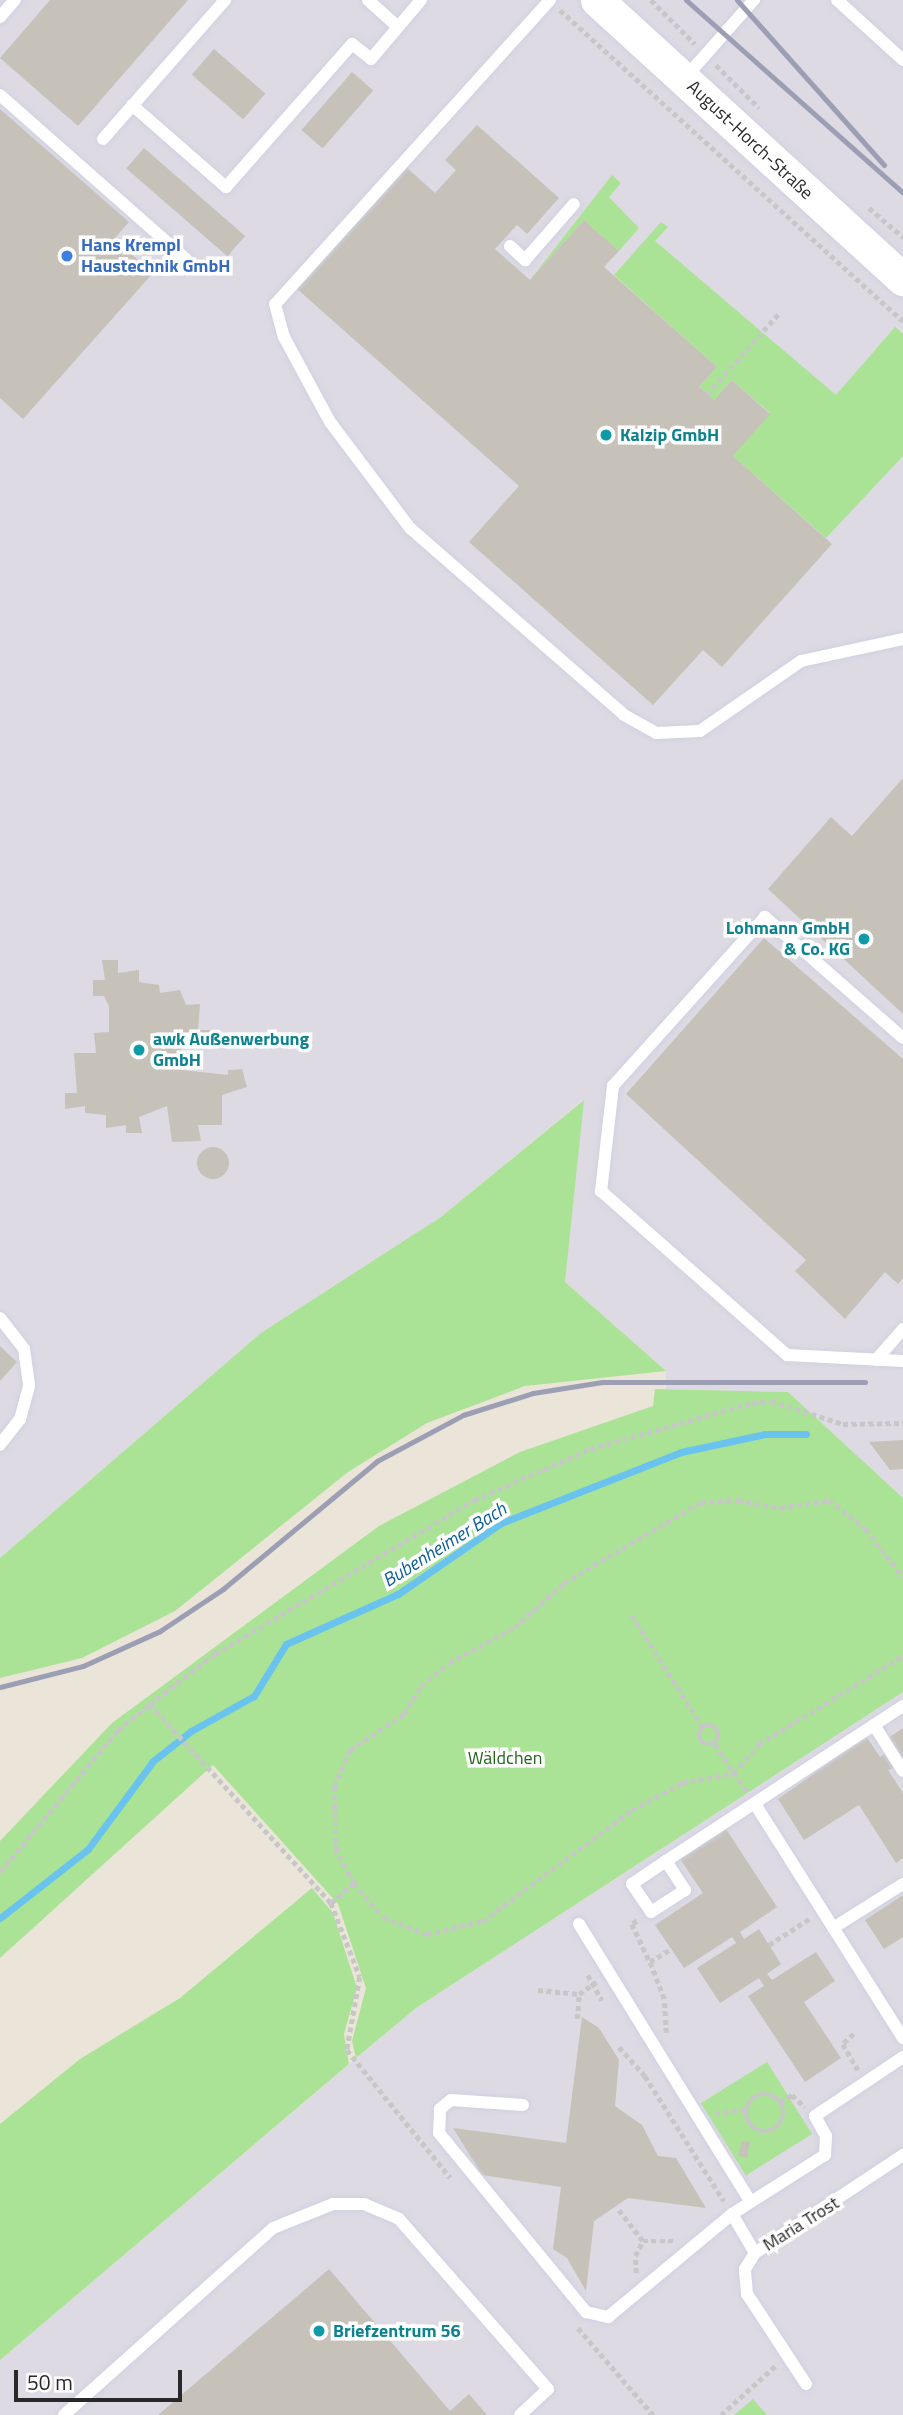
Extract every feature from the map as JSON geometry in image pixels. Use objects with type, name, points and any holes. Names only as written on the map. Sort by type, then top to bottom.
[{"type":"main road","name":"August-Horch-Straße","points":[[597,0],[903,279]]},
{"type":"lane","points":[[0,17],[15,0]]},
{"type":"lane","points":[[103,139],[225,0]]},
{"type":"lane","points":[[369,0],[398,27]]},
{"type":"lane","points":[[132,105],[226,187],[352,44],[371,59],[421,0]]},
{"type":"lane","points":[[550,0],[275,304],[284,337],[330,422],[349,455],[410,528],[624,715],[656,733],[700,732],[801,661],[903,639]]},
{"type":"lane","points":[[683,79],[754,0]]},
{"type":"lane","points":[[837,0],[903,60]]},
{"type":"lane","points":[[0,95],[187,259]]},
{"type":"lane","points":[[510,246],[525,260],[574,204]]},
{"type":"lane","points":[[903,1038],[765,917],[613,1086],[601,1191],[787,1355],[903,1361]]},
{"type":"lane","points":[[0,1318],[24,1349],[29,1386],[20,1419],[0,1446]]},
{"type":"lane","points":[[876,1360],[903,1329]]},
{"type":"lane","points":[[666,1861],[903,1706]]},
{"type":"lane","points":[[874,1726],[903,1771]]},
{"type":"lane","points":[[755,1804],[902,2035]]},
{"type":"lane","points":[[833,1928],[903,1884]]},
{"type":"lane","points":[[579,1924],[750,2201]]},
{"type":"lane","points":[[523,2105],[451,2100],[440,2109],[439,2133],[586,2312],[608,2317],[732,2214],[825,2155],[815,2116],[903,2057]]},
{"type":"lane","name":"Maria Trost","points":[[806,2384],[747,2294],[745,2269],[755,2253],[903,2155]]},
{"type":"lane","points":[[64,2415],[273,2228],[333,2204],[364,2204],[408,2229],[548,2389],[520,2415]]},
{"type":"lane","points":[[732,2214],[755,2253]]},
{"type":"path","points":[[550,0],[903,321]]},
{"type":"path","points":[[650,0],[771,119]]},
{"type":"path","points":[[862,201],[903,237]]},
{"type":"path","points":[[707,394],[780,312]]},
{"type":"path","points":[[0,1871],[118,1730],[215,1654],[379,1550],[537,1469],[752,1403],[771,1401],[843,1424],[903,1423]]},
{"type":"path","points":[[903,1577],[866,1529],[829,1500],[780,1508],[738,1500],[701,1502],[564,1583],[514,1627],[449,1663],[421,1686],[404,1714],[350,1750],[334,1786],[336,1850],[354,1883],[383,1917],[427,1934],[483,1921],[632,1810],[682,1783],[734,1773],[759,1744],[903,1656]]},
{"type":"path","points":[[632,1615],[702,1726],[700,1742],[715,1744]]},
{"type":"path","points":[[150,1704],[196,1755],[208,1774],[331,1903],[346,1932]]},
{"type":"path","points":[[702,1726],[718,1730],[715,1744],[755,1804]]},
{"type":"path","points":[[331,1903],[354,1883]]},
{"type":"path","points":[[769,1945],[822,1911]]},
{"type":"path","points":[[632,1924],[664,1998],[668,2068]]},
{"type":"path","points":[[650,1962],[671,1949]]},
{"type":"path","points":[[538,1990],[579,1994],[610,1974]]},
{"type":"path","points":[[577,2019],[579,1994]]},
{"type":"path","points":[[854,2034],[843,2044],[865,2081]]},
{"type":"path","points":[[619,2047],[645,2076],[732,2214]]},
{"type":"path","points":[[695,2115],[745,2110],[760,2095],[780,2102],[792,2095],[815,2116]]},
{"type":"path","points":[[745,2110],[754,2130],[769,2132],[781,2124],[780,2102]]},
{"type":"path","points":[[619,2210],[643,2241]]},
{"type":"path","points":[[643,2241],[674,2240],[685,2252]]},
{"type":"path","points":[[643,2241],[635,2264],[646,2287]]},
{"type":"path","points":[[721,2415],[788,2355]]},
{"type":"shaded area","points":[[0,0],[903,0],[903,1498],[788,1392],[666,1389],[666,1371],[565,1282],[583,1100],[441,1217],[261,1333],[0,1558]]},
{"type":"shaded area","points":[[903,1692],[903,2415],[0,2415],[0,2360],[416,2008]]},
{"type":"green space","points":[[612,175],[621,183],[609,197],[639,228],[619,251],[584,220],[530,280]]},
{"type":"green space","points":[[661,222],[668,227],[655,241],[836,395],[895,327],[903,334],[903,456],[826,538],[733,456],[770,413],[732,380],[714,400],[699,387],[717,367],[614,275]]},
{"type":"green space","points":[[584,1100],[565,1282],[666,1371],[525,1386],[427,1423],[348,1472],[175,1611],[82,1658],[0,1678],[0,1558],[261,1333],[441,1217]]},
{"type":"green space","name":"Wäldchen","points":[[655,1389],[788,1392],[903,1498],[903,1692],[416,2008],[356,2058],[352,2041],[366,1988],[338,1904],[213,1765],[0,1958],[0,1841],[112,1723],[379,1526],[520,1452],[653,1406]]},
{"type":"green space","points":[[312,1888],[333,1913],[357,1988],[344,2034],[349,2064],[0,2360],[0,2124],[80,2059],[180,1998]]},
{"type":"green space","points":[[767,2062],[812,2134],[746,2175],[701,2103]]},
{"type":"green space","points":[[753,2399],[767,2415],[734,2415]]},
{"type":"building","points":[[50,0],[188,0],[78,126],[0,58]]},
{"type":"building","points":[[214,49],[265,94],[243,119],[192,75]]},
{"type":"building","points":[[352,72],[373,90],[323,148],[301,130]]},
{"type":"building","name":"Hans Krempl Haustechnik GmbH","points":[[0,109],[129,222],[114,239],[153,273],[23,419],[0,398]]},
{"type":"building","name":"Kalzip GmbH","points":[[477,125],[559,198],[527,234],[517,225],[495,249],[530,280],[584,220],[619,251],[604,267],[717,367],[699,387],[714,400],[732,380],[770,414],[733,456],[832,544],[722,667],[703,650],[653,705],[469,542],[519,486],[296,288],[405,166],[435,193],[456,170],[445,160]]},
{"type":"building","points":[[144,148],[245,236],[227,256],[126,168]]},
{"type":"building","name":"Lohmann GmbH & Co. KG","points":[[903,778],[903,1014],[768,889],[831,817],[852,836]]},
{"type":"building","points":[[764,938],[903,1059],[903,1278],[898,1284],[885,1272],[845,1319],[795,1271],[806,1260],[626,1094]]},
{"type":"building","name":"awk Außenwerbung GmbH","points":[[102,960],[118,960],[118,973],[139,970],[139,982],[159,985],[160,993],[180,990],[186,1005],[200,1004],[198,1030],[211,1030],[211,1045],[181,1045],[182,1070],[228,1075],[228,1070],[242,1069],[247,1087],[222,1095],[222,1125],[198,1125],[201,1141],[172,1142],[167,1106],[139,1117],[142,1133],[126,1133],[126,1125],[106,1128],[106,1115],[85,1113],[85,1106],[65,1109],[65,1093],[77,1093],[74,1053],[96,1053],[94,1033],[109,1032],[109,1006],[104,996],[93,996],[93,980],[105,980]]},
{"type":"building","points":[[213,1147],[224,1152],[229,1163],[224,1174],[213,1179],[202,1174],[197,1163],[202,1152]]},
{"type":"building","points":[[0,1346],[17,1362],[0,1381]]},
{"type":"building","points":[[903,1440],[903,1469],[890,1470],[869,1442]]},
{"type":"building","points":[[903,1728],[903,1764],[888,1770],[903,1793],[903,1858],[896,1863],[859,1805],[804,1840],[778,1799],[866,1736],[880,1757],[893,1749],[887,1739]]},
{"type":"building","points":[[726,1829],[777,1907],[740,1932],[744,1939],[759,1929],[781,1964],[767,1974],[772,1980],[816,1952],[835,1981],[804,2002],[841,2058],[805,2082],[748,1996],[764,1986],[759,1978],[720,2003],[697,1968],[736,1943],[732,1937],[684,1968],[655,1925],[703,1893],[680,1859]]},
{"type":"building","points":[[903,1895],[903,1937],[884,1949],[865,1920]]},
{"type":"building","points":[[582,2017],[599,2028],[619,2060],[615,2106],[642,2125],[658,2156],[676,2158],[706,2208],[628,2198],[594,2221],[586,2291],[567,2258],[553,2249],[561,2187],[482,2175],[453,2128],[566,2143]]},
{"type":"building","points":[[742,2141],[750,2142],[747,2158],[738,2156]]},
{"type":"building","name":"Briefzentrum 56","points":[[329,2269],[450,2411],[469,2394],[487,2415],[158,2415]]},
{"type":"waterway","name":"Bubenheimer Bach","points":[[0,1918],[88,1849],[153,1761],[191,1731],[254,1696],[286,1644],[398,1594],[501,1523],[681,1452],[765,1434],[806,1434]]},
{"type":"railway","points":[[686,0],[903,193]]},
{"type":"railway","points":[[737,0],[884,165]]},
{"type":"railway","points":[[0,1687],[83,1666],[160,1631],[223,1589],[377,1461],[463,1415],[533,1393],[602,1382],[865,1382]]},
{"type":"place","name":"Hans Krempl Haustechnik GmbH","points":[[67,256]]},
{"type":"place","name":"Kalzip GmbH","points":[[606,435]]},
{"type":"place","name":"Lohmann GmbH & Co. KG","points":[[864,939]]},
{"type":"place","name":"awk Außenwerbung GmbH","points":[[139,1050]]},
{"type":"place","name":"Briefzentrum 56","points":[[319,2331]]}]
